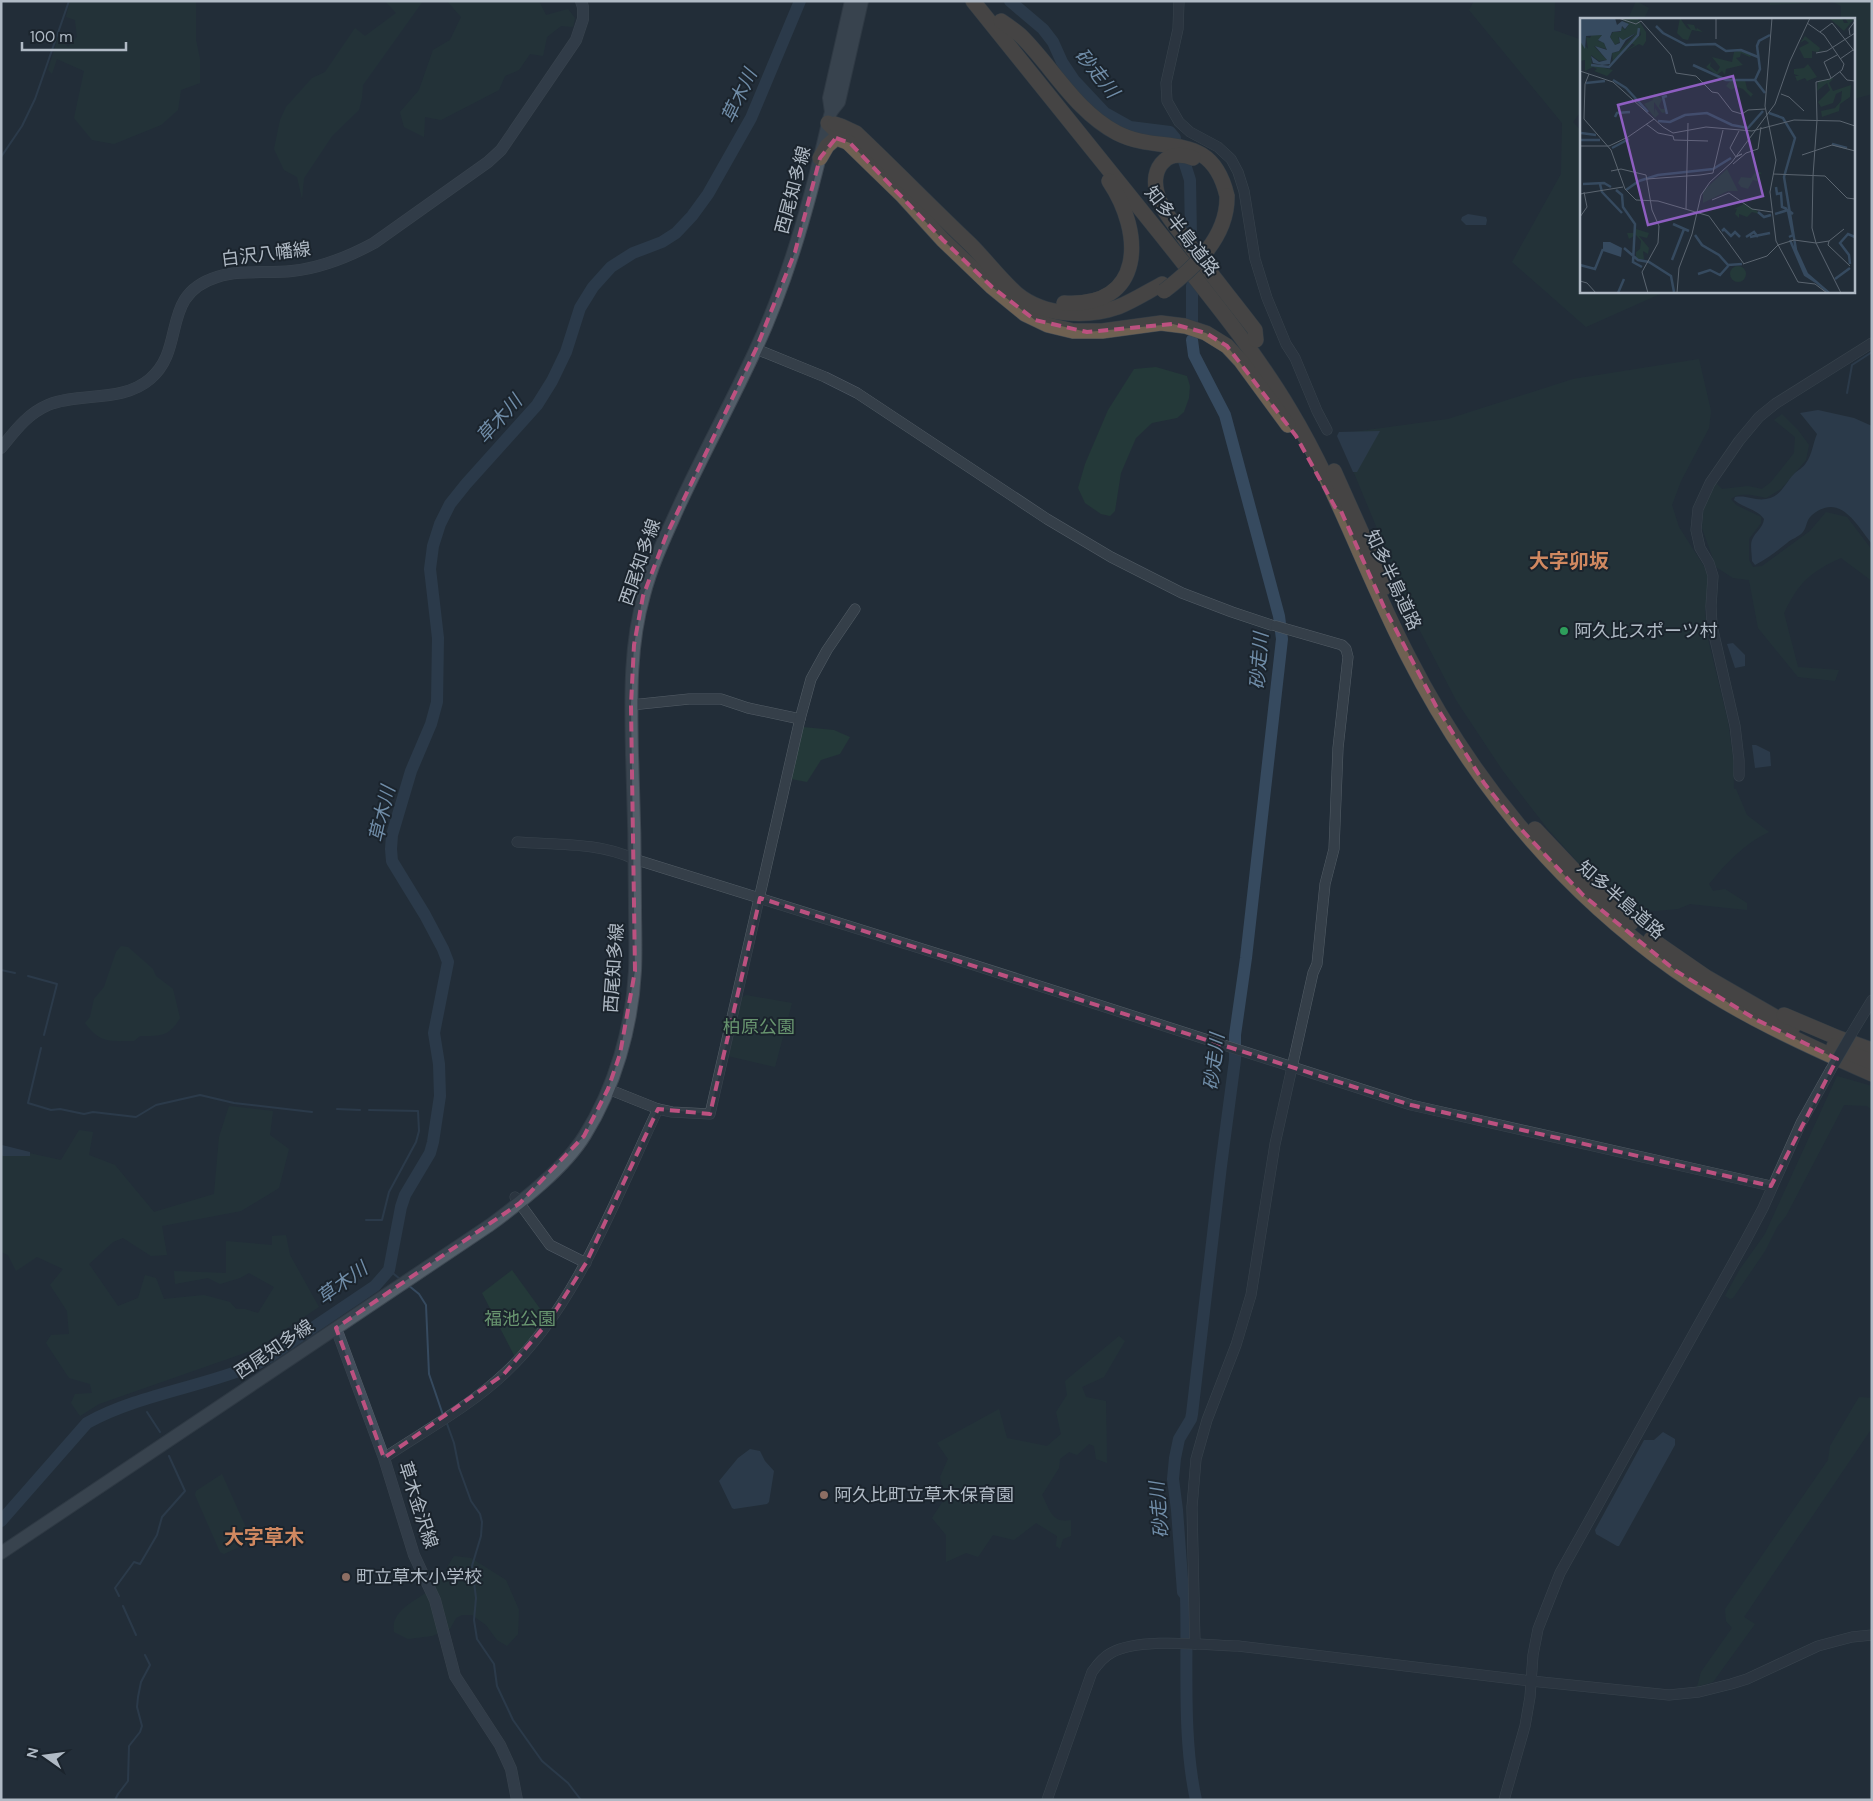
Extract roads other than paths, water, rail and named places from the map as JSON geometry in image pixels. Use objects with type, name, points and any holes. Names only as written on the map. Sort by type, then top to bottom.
[{"type":"highway","name":"知多半島道路","points":[[978,2],[1001,21],[1256,340],[1299,408],[1338,480],[1417,654],[1438,693],[1462,734],[1492,777],[1525,818],[1590,886],[1657,944],[1682,962],[1795,1028],[1872,1062]]},
{"type":"highway","name":"知多半島道路","points":[[978,2],[1028,69],[1257,358],[1292,412],[1341,511],[1409,658],[1440,714],[1484,784],[1550,862],[1620,927],[1676,971],[1757,1020],[1872,1074]]},
{"type":"highway","points":[[829,118],[856,133],[988,261],[1006,284],[1024,299],[1040,307],[1056,311],[1086,314],[1117,307],[1179,279],[1216,239],[1226,216],[1220,175],[1202,155],[1178,146],[1131,138],[1106,126],[1086,110],[1019,34],[1001,21]]},
{"type":"highway","points":[[1006,284],[1043,300],[1066,304],[1093,302],[1108,295],[1120,284],[1132,260],[1130,231],[1125,212],[1113,187],[1103,171],[1028,78],[1028,69]]},
{"type":"highway","points":[[829,118],[943,240],[992,287],[1035,320],[1060,329],[1080,331],[1102,331],[1161,323],[1185,326],[1206,333],[1227,346],[1241,361],[1282,415],[1296,436],[1335,507],[1341,511]]},
{"type":"highway","points":[[820,158],[836,138],[850,142]]},
{"type":"highway","points":[[1224,198],[1214,176],[1196,159],[1182,155],[1172,156],[1163,161],[1157,170],[1156,187],[1164,209],[1187,242],[1256,330],[1256,340]]},
{"type":"highway","points":[[1015,305],[1048,318],[1069,322],[1091,321],[1126,312],[1163,287]]},
{"type":"highway","points":[[1728,990],[1743,995],[1776,1012],[1872,1050]]},
{"type":"main road","name":"白沢八幡線","points":[[1,448],[17,427],[33,414],[49,405],[131,390],[150,379],[164,364],[169,354],[177,315],[188,295],[196,287],[216,277],[234,273],[293,271],[314,267],[356,253],[383,237],[488,162],[501,150],[514,132],[576,40],[583,19],[583,7],[580,1]]},
{"type":"main road","name":"西尾知多線","points":[[1,1553],[407,1282],[517,1200],[562,1163],[584,1136],[608,1089],[626,1031],[635,971],[631,705],[634,645],[643,596],[666,536],[756,349],[795,252],[829,118],[829,98],[851,1]]},
{"type":"main road","name":"西尾知多線","points":[[829,118],[839,102],[862,1]]},
{"type":"main road","name":"草木金沢線","points":[[336,1328],[384,1458],[414,1555],[435,1600],[455,1676],[500,1745],[511,1769],[517,1800]]},
{"type":"street","points":[[1179,1],[1178,29],[1166,84],[1167,101],[1178,122],[1190,132],[1218,147],[1230,159],[1238,172],[1244,191],[1255,259],[1266,298],[1286,344],[1295,358],[1317,411],[1328,430]]},
{"type":"street","points":[[1739,776],[1735,726],[1712,626],[1713,576],[1709,563],[1700,548],[1696,530],[1698,509],[1710,483],[1739,441],[1759,417],[1775,404],[1872,343]]},
{"type":"street","points":[[756,349],[825,377],[857,393],[1047,520],[1110,557],[1182,593],[1278,627],[1342,645],[1346,649],[1348,657],[1338,748],[1334,849],[1325,884],[1317,964],[1313,973],[1275,1144],[1251,1295],[1236,1345],[1207,1420],[1196,1459],[1192,1507],[1189,1644]]},
{"type":"street","points":[[608,1089],[658,1109],[672,1112],[710,1114],[800,719],[811,679],[826,650],[855,609]]},
{"type":"street","points":[[631,705],[697,698],[721,698],[748,708],[800,719]]},
{"type":"street","points":[[517,842],[588,847],[626,855],[1411,1105],[1771,1186]]},
{"type":"street","points":[[1504,1800],[1525,1726],[1533,1655],[1538,1629],[1560,1573],[1746,1240],[1763,1208],[1771,1186],[1801,1123],[1872,1000]]},
{"type":"street","points":[[384,1458],[486,1389],[517,1361],[549,1321],[586,1263],[658,1109]]},
{"type":"street","points":[[517,1200],[550,1245],[586,1263]]},
{"type":"street","points":[[1047,1800],[1087,1685],[1097,1664],[1110,1653],[1126,1646],[1136,1644],[1238,1646],[1531,1681],[1669,1695],[1699,1692],[1747,1679],[1818,1646],[1872,1634]]},
{"type":"water","points":[[1468,214],[1486,217],[1486,225],[1466,225],[1461,220],[1462,217]]},
{"type":"water","points":[[1818,410],[1854,418],[1872,426],[1872,544],[1846,513],[1831,507],[1822,509],[1812,515],[1801,534],[1755,565],[1752,561],[1751,542],[1764,519],[1758,513],[1734,500],[1735,497],[1762,499],[1771,498],[1779,493],[1794,474],[1806,463],[1817,434],[1800,413]]},
{"type":"water","points":[[1380,431],[1357,472],[1353,472],[1337,436],[1339,432]]},
{"type":"water","points":[[1733,643],[1745,655],[1745,666],[1735,668],[1727,644]]},
{"type":"water","points":[[1752,745],[1770,752],[1771,766],[1755,768]]},
{"type":"water","points":[[2,1145],[30,1152],[30,1156],[3,1156],[1,1155]]},
{"type":"water","points":[[1663,1432],[1675,1439],[1675,1445],[1619,1546],[1617,1546],[1596,1534],[1595,1530],[1644,1440],[1654,1440]]},
{"type":"water","points":[[750,1449],[760,1451],[765,1461],[774,1471],[769,1502],[767,1504],[734,1509],[719,1481],[738,1458]]},
{"type":"waterway","points":[[1,157],[22,126],[35,99],[69,1]]},
{"type":"waterway","name":"草木川","points":[[1,1521],[87,1423],[127,1405],[235,1373],[255,1365],[375,1286],[389,1270],[405,1195],[430,1153],[440,1096],[439,1064],[434,1033],[448,962],[425,915],[392,861],[391,849],[392,835],[411,771],[431,724],[437,702],[438,638],[430,569],[433,546],[440,524],[450,504],[466,484],[537,405],[552,381],[566,352],[580,308],[593,287],[611,267],[633,253],[662,242],[676,233],[692,216],[708,194],[751,118],[800,1]]},
{"type":"waterway","name":"砂走川","points":[[1010,1],[1043,29],[1053,42],[1062,62],[1074,80],[1105,113],[1130,127],[1170,132],[1175,138]]},
{"type":"waterway","name":"砂走川","points":[[1184,161],[1190,180],[1191,236]]},
{"type":"waterway","name":"砂走川","points":[[1192,286],[1192,321]]},
{"type":"waterway","name":"砂走川","points":[[1192,340],[1194,355],[1225,415],[1279,616],[1282,639],[1246,958],[1235,1035],[1235,1060],[1192,1414],[1179,1439],[1173,1479],[1183,1592],[1186,1596],[1187,1725],[1196,1800]]},
{"type":"waterway","points":[[1847,393],[1852,365],[1872,352]]},
{"type":"waterway","points":[[1,970],[15,973]]},
{"type":"waterway","points":[[28,976],[57,984],[44,1035]]},
{"type":"waterway","points":[[41,1048],[28,1103],[51,1110],[60,1109],[84,1114],[93,1112],[136,1117],[156,1105],[200,1095],[234,1103],[312,1112]]},
{"type":"waterway","points":[[337,1109],[360,1110]]},
{"type":"waterway","points":[[366,1220],[382,1220],[389,1192],[416,1142],[419,1131],[418,1111],[369,1110]]},
{"type":"waterway","points":[[389,1270],[400,1279]]},
{"type":"waterway","points":[[408,1285],[419,1294],[426,1305],[429,1374],[443,1415]]},
{"type":"waterway","points":[[147,1412],[160,1432]]},
{"type":"waterway","points":[[446,1421],[454,1443],[459,1468],[471,1501],[480,1514],[482,1522],[481,1536],[472,1566],[476,1598],[474,1620],[477,1639],[494,1664],[497,1686],[513,1720],[542,1761],[568,1783],[581,1800]]},
{"type":"waterway","points":[[119,1596],[115,1588],[134,1562],[140,1564],[157,1535],[162,1517],[185,1491],[169,1456]]},
{"type":"waterway","points":[[123,1606],[136,1635]]},
{"type":"waterway","points":[[115,1800],[128,1781],[129,1746],[140,1732],[142,1726],[137,1707],[141,1682],[150,1665],[145,1655]]},
{"type":"place","name":"阿久比スポーツ村","points":[[1564,631]]},
{"type":"place","name":"阿久比町立草木保育園","points":[[824,1495]]},
{"type":"place","name":"町立草木小学校","points":[[346,1577]]},
{"type":"district","name":"大字卯坂","points":[[1569,561]]},
{"type":"district","name":"大字草木","points":[[264,1537]]},
{"type":"park label","name":"柏原公園","points":[[759,1027]]},
{"type":"park label","name":"福池公園","points":[[520,1319]]}]
